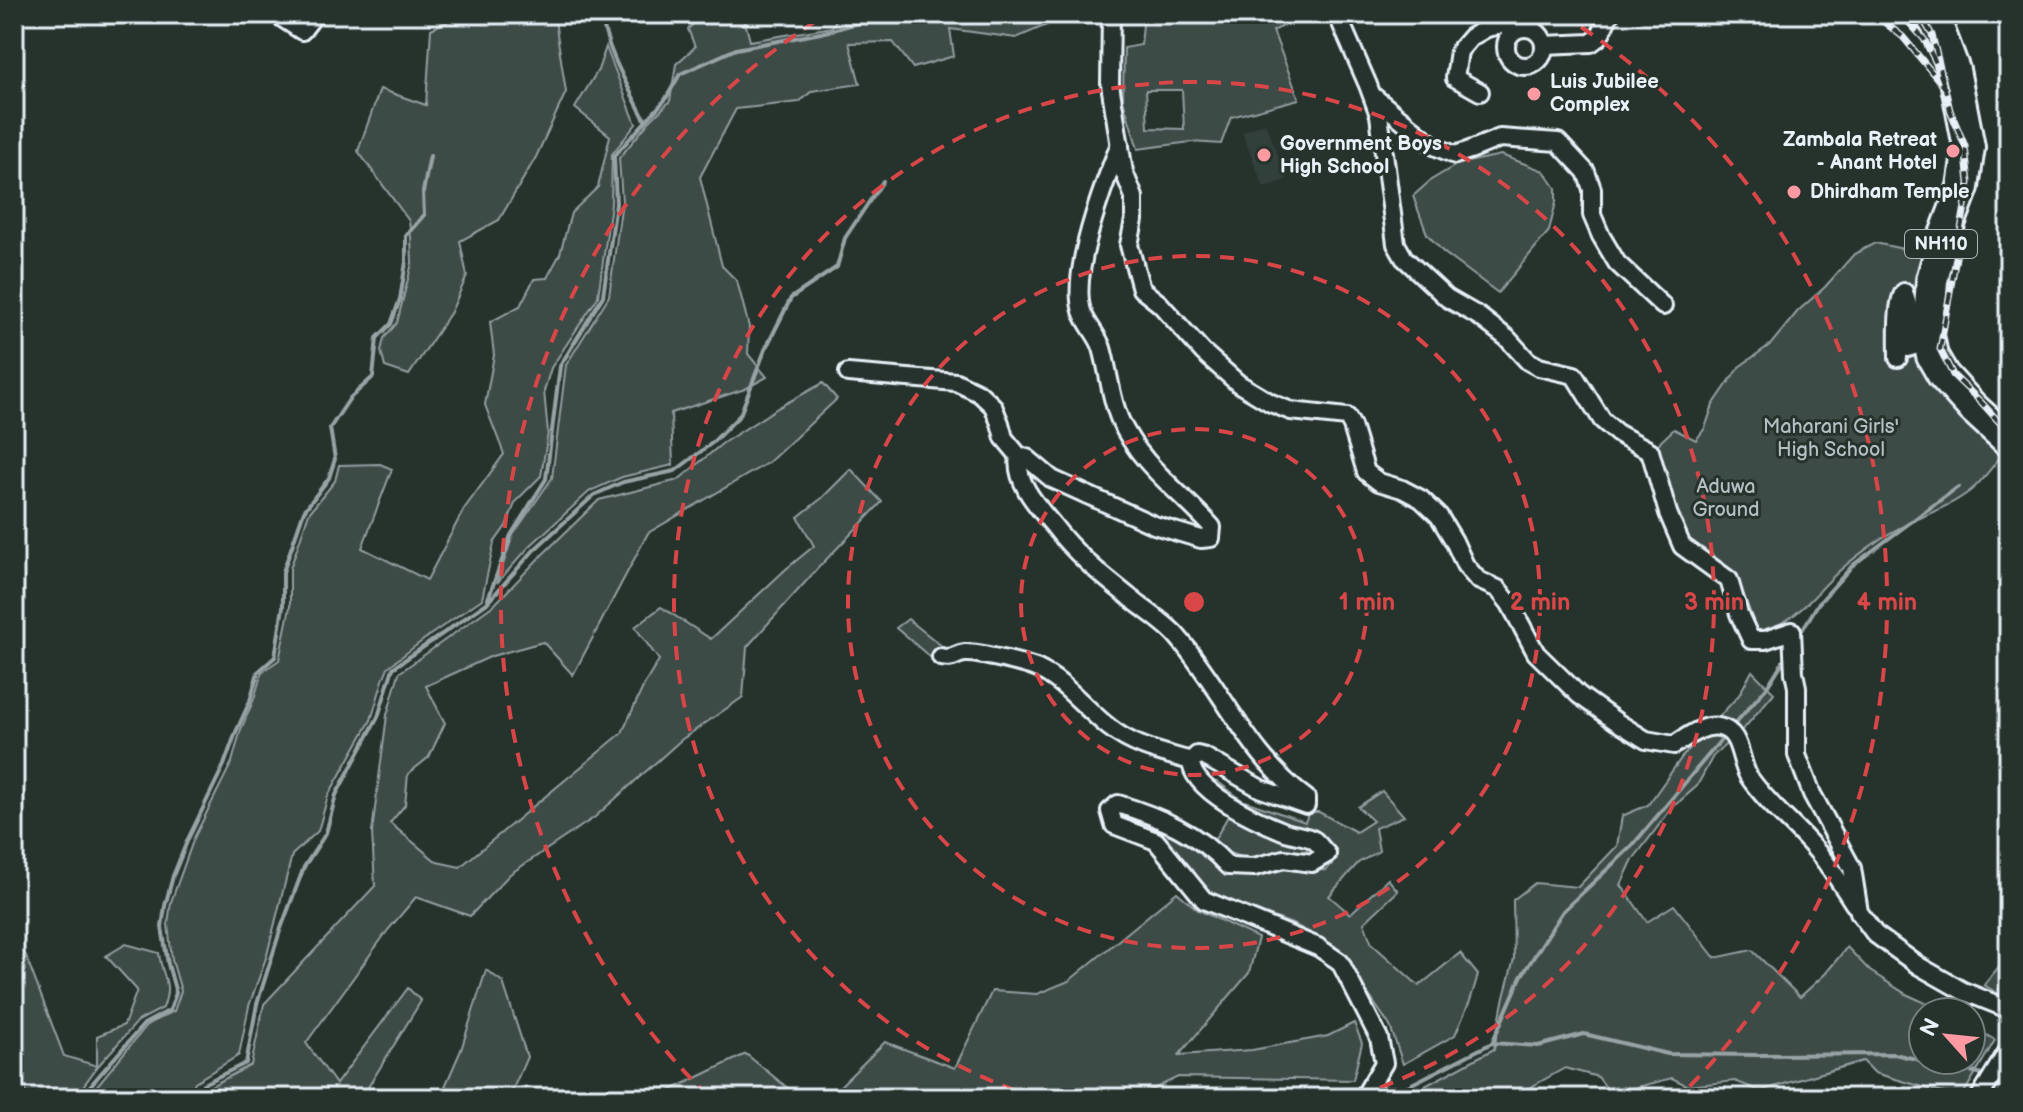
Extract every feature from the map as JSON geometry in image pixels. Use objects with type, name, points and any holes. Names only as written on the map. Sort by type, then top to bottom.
[{"type":"highway","name":"NH110","points":[[1934,19],[1954,70],[1969,147],[1963,187],[1932,280],[1928,335],[1932,356],[1943,375],[2009,441]]},
{"type":"street","points":[[276,14],[302,31],[315,14]]},
{"type":"street","points":[[1111,14],[1110,84],[1124,172],[1134,197],[1129,245],[1141,289],[1160,304],[1203,352],[1239,384],[1291,411],[1347,417],[1366,472],[1379,482],[1421,499],[1439,516],[1465,565],[1478,580],[1498,589],[1510,604],[1536,653],[1579,695],[1646,740],[1674,745],[1698,730],[1726,731],[1740,750],[1747,773],[1761,793],[1815,849],[1875,934],[1919,966],[1963,991],[2003,1007],[2009,1014]]},
{"type":"street","points":[[1337,14],[1379,115],[1396,244],[1404,258],[1447,298],[1480,317],[1507,338],[1528,361],[1539,367],[1574,375],[1602,420],[1617,433],[1650,451],[1668,513],[1682,546],[1729,580],[1751,640],[1765,640],[1792,631],[1797,687],[1797,755],[1812,794],[1852,868],[1859,912]]},
{"type":"street","points":[[1544,45],[1591,43],[1599,37],[1610,14]]},
{"type":"street","points":[[1480,92],[1455,78],[1459,51],[1471,37],[1487,28],[1505,24],[1518,29],[1529,28],[1540,34],[1544,45],[1541,57],[1532,65],[1520,66],[1510,60],[1506,49],[1509,37],[1518,29]]},
{"type":"street","points":[[1372,95],[1434,146],[1455,155],[1500,138],[1558,142],[1586,172],[1592,189],[1592,215],[1617,263],[1663,306]]},
{"type":"street","points":[[848,373],[956,382],[979,393],[993,406],[1004,438],[1019,456],[1027,458],[1052,479],[1154,525],[1201,539],[1211,538],[1212,527],[1157,474],[1121,421],[1101,345],[1081,310],[1081,270],[1088,238],[1103,185],[1120,144]]},
{"type":"street","points":[[1898,358],[1900,296],[1904,292],[1909,305],[1908,348],[1917,345],[1931,261],[1943,240]]},
{"type":"street","points":[[1019,456],[1017,465],[1024,485],[1064,540],[1088,564],[1174,633],[1201,667],[1237,723],[1289,785],[1306,798],[1306,805],[1261,789],[1205,757],[1197,755],[1191,761]]},
{"type":"street","points":[[941,657],[952,659],[963,653],[1039,669],[1066,688],[1111,729],[1140,746],[1191,761]]},
{"type":"street","points":[[1191,761],[1194,775],[1221,800],[1274,828],[1313,840],[1327,854],[1312,863],[1284,859],[1254,867],[1228,866],[1213,849],[1180,827],[1142,812],[1118,804],[1110,811],[1114,825],[1156,841],[1204,900],[1318,947],[1340,962],[1379,1038],[1384,1063],[1363,1098]]},
{"type":"street","points":[[1979,1098],[2009,1049]]},
{"type":"shaded area","name":"Government Boys High School","points":[[1265,123],[1287,179],[1264,188],[1242,132]]},
{"type":"green space","points":[[459,14],[554,14],[566,92],[536,157],[499,220],[460,241],[467,276],[451,312],[409,375],[385,367],[381,351],[384,338],[397,323],[412,263],[409,221],[358,151],[380,89],[426,105],[431,29]]},
{"type":"green space","points":[[703,14],[743,14],[750,41],[832,27],[839,14],[1068,16],[1016,38],[950,29],[954,56],[913,68],[893,42],[849,43],[860,84],[812,91],[799,102],[736,109],[700,177],[722,266],[737,281],[749,327],[748,354],[767,377],[745,389],[671,413],[673,465],[622,477],[590,491],[530,546],[497,583],[513,535],[552,478],[566,365],[609,296],[622,201],[619,158],[670,101],[676,64],[695,47],[688,29]]},
{"type":"green space","points":[[1144,14],[1288,14],[1291,22],[1273,31],[1299,99],[1231,117],[1221,144],[1191,142],[1138,149],[1123,100],[1124,48],[1141,45]],"holes":[[[1146,90],[1182,90],[1184,129],[1148,128]]]},
{"type":"green space","points":[[606,47],[636,124],[612,154],[611,204],[598,297],[551,368],[544,391],[548,433],[541,476],[516,501],[506,526],[494,543],[482,599],[388,667],[371,720],[328,796],[318,831],[292,855],[267,955],[249,1006],[239,1055],[195,1082],[189,1098],[96,1098],[95,1088],[147,1025],[174,1011],[181,991],[172,960],[168,924],[171,902],[194,838],[232,762],[262,672],[279,660],[290,607],[290,569],[309,513],[335,481],[339,465],[380,464],[392,469],[362,548],[427,580],[464,509],[504,454],[485,405],[494,355],[490,322],[520,306],[534,279],[547,278],[560,254],[571,213],[598,187],[610,136],[575,108],[598,70]]},
{"type":"green space","points":[[1501,155],[1544,171],[1556,188],[1556,202],[1549,231],[1498,293],[1443,252],[1427,234],[1413,196],[1431,180],[1458,164]]},
{"type":"green space","name":"Maharani Girls' High School","points":[[1875,243],[1927,254],[1923,348],[2003,454],[1970,491],[1879,540],[1845,566],[1791,617],[1757,631],[1745,598],[1732,575],[1686,541],[1664,480],[1657,445],[1674,429],[1696,440],[1705,428],[1713,405],[1739,367],[1771,344],[1798,311],[1825,287],[1854,254]]},
{"type":"green space","points":[[823,383],[837,399],[769,462],[648,533],[573,675],[543,642],[492,656],[426,686],[445,723],[429,757],[408,774],[405,805],[390,823],[437,862],[460,867],[622,733],[659,660],[635,627],[661,607],[711,639],[814,546],[798,517],[851,469],[882,502],[747,647],[743,697],[681,740],[595,817],[510,874],[470,916],[416,897],[388,930],[306,1043],[336,1084],[408,988],[421,1001],[367,1089],[379,1098],[203,1098],[209,1087],[251,1065],[264,1004],[375,886],[372,832],[387,715],[399,673],[495,604],[599,500],[678,480],[723,443]]},
{"type":"green space","points":[[908,619],[943,647],[930,657],[896,628]]},
{"type":"green space","points":[[1752,671],[1774,693],[1746,726],[1713,756],[1697,786],[1672,808],[1632,861],[1621,885],[1647,922],[1674,905],[1715,958],[1752,950],[1800,997],[1826,973],[1847,947],[1870,971],[1910,996],[1907,996],[1907,1076],[1974,1076],[1961,1098],[1875,1073],[1863,1061],[1760,1091],[1735,1081],[1688,1086],[1672,1078],[1611,1094],[1598,1077],[1565,1068],[1511,1098],[1382,1098],[1385,1094],[1414,1092],[1494,1049],[1514,959],[1513,900],[1535,883],[1578,887],[1617,846],[1622,816],[1648,805],[1682,757],[1739,695]]},
{"type":"green space","points":[[1207,782],[1218,782],[1242,800],[1305,822],[1309,812],[1319,812],[1356,832],[1373,821],[1358,807],[1382,791],[1404,816],[1375,828],[1379,851],[1358,863],[1329,896],[1350,914],[1388,879],[1398,891],[1364,923],[1372,944],[1419,986],[1460,953],[1478,975],[1455,1035],[1403,1064],[1390,1026],[1335,946],[1295,925],[1224,899],[1202,886],[1155,833],[1118,816],[1122,810],[1167,827],[1229,874],[1257,875],[1283,868],[1326,870],[1337,859],[1318,835],[1243,809]]},
{"type":"green space","points":[[1228,816],[1257,830],[1313,847],[1298,854],[1279,852],[1249,859],[1229,853],[1214,841]]},
{"type":"green space","points":[[1177,892],[1198,910],[1258,938],[1249,973],[1179,1055],[1252,1050],[1328,1036],[1354,1023],[1362,1043],[1353,1080],[1178,1077],[1135,1098],[828,1098],[885,1042],[955,1068],[992,991],[1037,994],[1069,981]]},
{"type":"green space","points":[[16,930],[64,1056],[97,1066],[97,1036],[124,1025],[137,990],[106,956],[126,944],[159,953],[167,986],[163,1008],[138,1021],[98,1066],[84,1085],[86,1098],[27,1098],[14,1046]]},
{"type":"green space","points":[[2005,959],[2009,961],[2009,1000],[1984,985]]},
{"type":"green space","points":[[486,970],[503,982],[527,1057],[509,1098],[440,1098],[461,1050]]},
{"type":"green space","points":[[1987,1035],[1995,1040],[1987,1054]]},
{"type":"green space","points":[[746,1054],[800,1098],[654,1098],[665,1093]]},
{"type":"green space","points":[[2009,1059],[2009,1098],[1985,1098]]},
{"type":"waterway","points":[[601,14],[613,55],[645,120]]},
{"type":"waterway","points":[[488,599],[511,535],[546,479],[560,366],[603,296],[616,204],[614,156],[665,100],[680,74],[736,49],[821,33],[872,19],[916,14]]},
{"type":"waterway","points":[[91,1098],[90,1086],[144,1024],[170,1010],[176,993],[162,927],[173,876],[224,765],[250,701],[258,672],[275,657],[283,607],[283,572],[304,511],[329,478],[335,459],[330,428],[350,398],[373,377],[377,338],[391,324],[400,299],[406,262],[406,236],[424,215],[423,192],[430,156]]},
{"type":"waterway","points":[[196,1098],[203,1084],[246,1063],[257,1004],[280,931],[304,867],[326,833],[336,795],[378,717],[393,668],[487,603],[534,550],[594,495],[623,482],[675,471],[712,443],[740,415],[765,350],[791,298],[837,267],[845,238],[883,181]]},
{"type":"waterway","points":[[1798,637],[1818,604],[1853,565],[1958,487]]},
{"type":"waterway","points":[[1732,727],[1767,687],[1787,655]]},
{"type":"waterway","points":[[1375,1088],[1406,1087],[1492,1043],[1521,977],[1563,911],[1632,846],[1726,734]]},
{"type":"waterway","points":[[1492,1043],[1538,1046],[1584,1034],[1668,1054],[1894,1054],[1907,1057]]},
{"type":"waterway","points":[[1996,1077],[2009,1080]]},
{"type":"waterway","points":[[1173,1098],[1362,1089]]},
{"type":"railway","points":[[1874,14],[1903,37],[1945,88],[1950,110],[1965,146],[1969,183],[1940,349],[1953,375],[2009,433]]},
{"type":"railway","points":[[1901,14],[1924,39],[1945,88],[1932,35],[1920,14]]},
{"type":"place","name":"Luis Jubilee Complex","points":[[1534,94]]},
{"type":"place","name":"Zambala Retreat - Anant Hotel","points":[[1953,151]]},
{"type":"place","name":"Government Boys High School","points":[[1264,155]]},
{"type":"place","name":"Dhirdham Temple","points":[[1794,192]]},
{"type":"park label","name":"Aduwa Ground","points":[[1726,498]]}]
